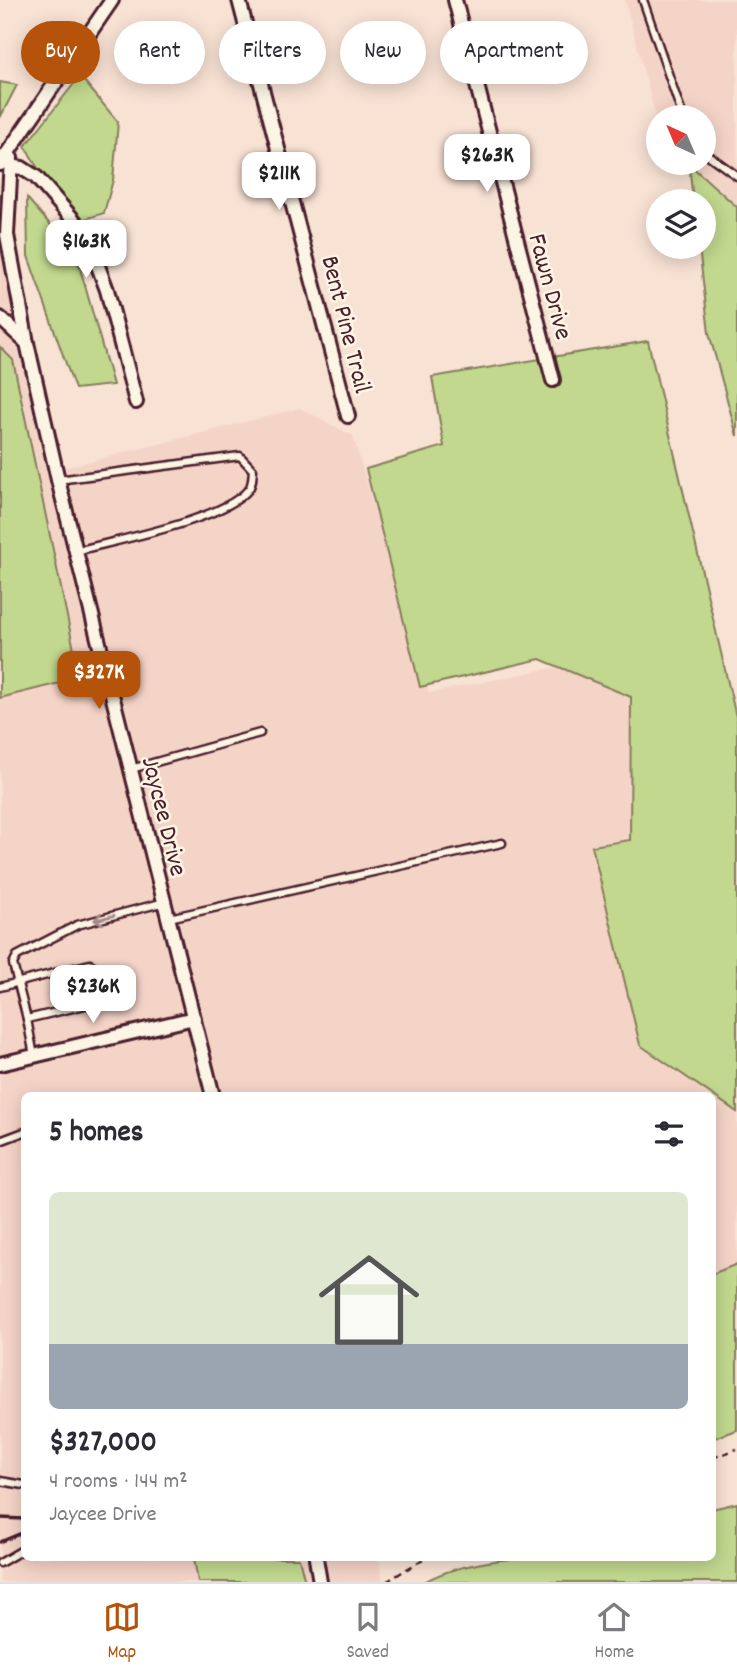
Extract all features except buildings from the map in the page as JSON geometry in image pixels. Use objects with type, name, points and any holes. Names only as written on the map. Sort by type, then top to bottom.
[{"type":"street","name":"Jaycee Drive","points":[[112,0],[11,147],[5,165],[7,235],[27,343],[58,480],[212,1092]]},
{"type":"street","name":"Bent Pine Trail","points":[[239,0],[267,98],[348,416]]},
{"type":"street","name":"Fawn Drive","points":[[455,0],[553,380]]},
{"type":"street","points":[[5,165],[36,177],[86,234],[107,290],[136,402]]},
{"type":"street","points":[[0,318],[27,343]]},
{"type":"street","points":[[0,1065],[194,1018]]},
{"type":"street","points":[[316,1561],[320,1582]]},
{"type":"lane","points":[[643,0],[679,105]]},
{"type":"lane","points":[[716,161],[737,176]]},
{"type":"lane","points":[[58,480],[240,456],[253,470],[251,488],[233,504],[171,526],[76,551]]},
{"type":"lane","points":[[131,769],[260,733]]},
{"type":"lane","points":[[169,918],[502,843]]},
{"type":"lane","points":[[34,1056],[13,964],[17,956],[77,925],[165,902]]},
{"type":"lane","points":[[0,987],[90,964],[98,969],[102,995],[98,1002],[27,1019]]},
{"type":"lane","points":[[0,1141],[21,1133]]},
{"type":"lane","points":[[0,1481],[21,1484]]},
{"type":"lane","points":[[0,1563],[21,1551]]},
{"type":"path","points":[[716,1457],[737,1450]]},
{"type":"path","points":[[386,1582],[420,1561]]},
{"type":"shaded area","points":[[625,0],[737,0],[737,211],[716,196],[716,189],[707,189],[688,175],[716,175],[716,105],[653,105]]},
{"type":"shaded area","points":[[0,243],[52,471],[300,408],[353,436],[429,693],[562,666],[632,646],[737,1028],[737,1291],[716,1299],[716,1092],[21,1092],[21,1561],[380,1561],[383,1582],[0,1582]]},
{"type":"green space","points":[[0,82],[17,85],[0,118]]},
{"type":"green space","points":[[74,84],[87,84],[118,122],[113,180],[104,213],[70,224],[25,146]]},
{"type":"green space","points":[[690,175],[701,175],[737,207],[737,436],[709,333],[700,259],[716,259],[716,189],[692,189]]},
{"type":"green space","points":[[27,198],[76,254],[113,385],[75,389],[28,256]]},
{"type":"green space","points":[[648,341],[737,721],[737,1112],[716,1097],[716,1092],[708,1092],[640,1045],[592,846],[630,840],[631,697],[540,659],[420,687],[366,469],[444,446],[432,377]]},
{"type":"green space","points":[[0,347],[13,360],[80,678],[0,698]]},
{"type":"green space","points":[[737,1264],[737,1430],[716,1438],[716,1272]]},
{"type":"green space","points":[[737,1503],[737,1582],[424,1582],[452,1570],[496,1561],[716,1561],[716,1508]]},
{"type":"green space","points":[[194,1561],[300,1561],[305,1582],[198,1582]]},
{"type":"railway","points":[[0,1518],[21,1519]]},
{"type":"railway","points":[[0,1542],[21,1533]]}]
